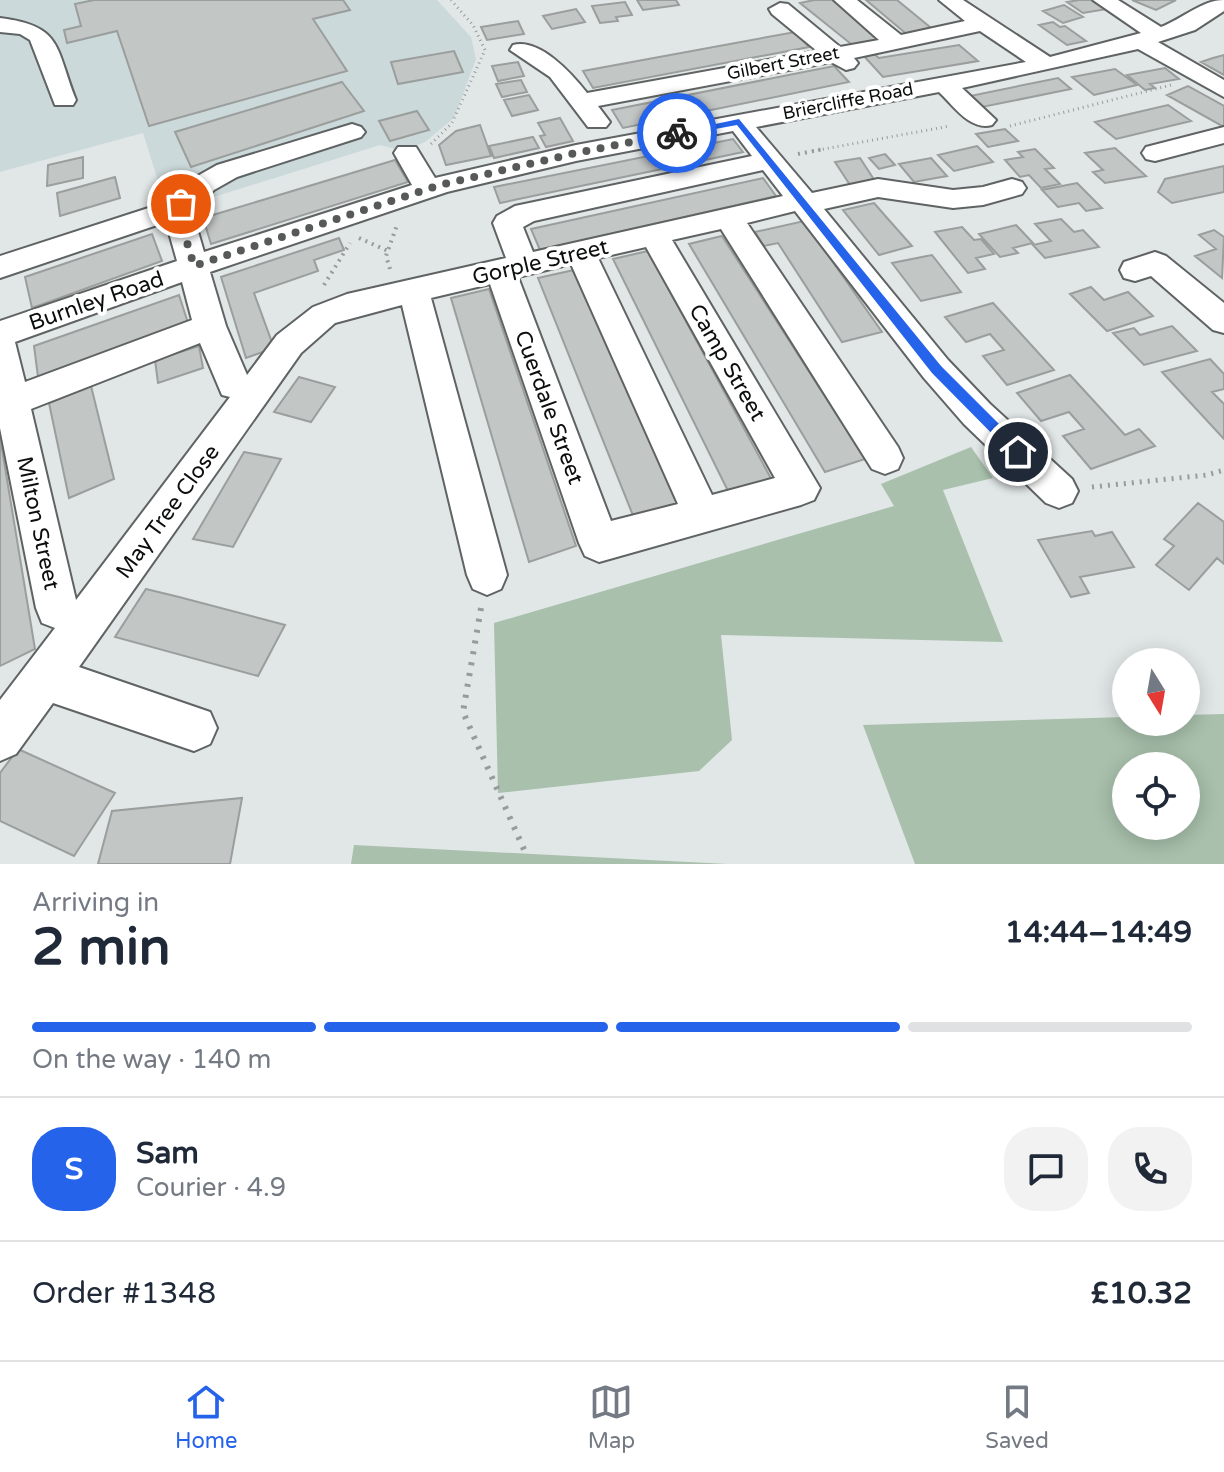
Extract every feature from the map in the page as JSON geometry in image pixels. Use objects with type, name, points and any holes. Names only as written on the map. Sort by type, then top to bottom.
[{"type":"street","points":[[844,0],[897,43]]},
{"type":"street","points":[[949,0],[1046,65]]},
{"type":"street","points":[[1103,0],[1150,38],[1224,90]]},
{"type":"street","points":[[780,9],[836,52],[878,96]]},
{"type":"street","name":"Briercliffe Road","points":[[342,230],[402,198],[428,189],[615,145],[1046,65],[1150,38],[1219,12]]},
{"type":"street","name":"Gilbert Street","points":[[581,102],[897,43],[984,23]]},
{"type":"street","points":[[0,25],[26,28],[40,36],[64,100]]},
{"type":"street","points":[[521,50],[558,72],[615,145]]},
{"type":"street","points":[[944,84],[983,120]]},
{"type":"street","points":[[739,122],[936,369],[977,414],[1059,491]]},
{"type":"street","points":[[0,267],[177,209],[216,176],[352,132]]},
{"type":"street","points":[[1155,153],[1224,135]]},
{"type":"street","points":[[407,153],[428,189]]},
{"type":"street","name":"Cuerdale Street","points":[[703,517],[599,543],[512,268],[507,223],[525,213],[770,160]]},
{"type":"street","name":"Gorple Street","points":[[289,344],[324,315],[347,306],[804,202],[878,188],[953,199],[1004,197]]},
{"type":"street","points":[[177,209],[210,326],[234,385]]},
{"type":"street","points":[[729,218],[885,458]]},
{"type":"street","name":"Burnley Road","points":[[1,330],[194,266],[342,230]]},
{"type":"street","name":"Camp Street","points":[[654,235],[801,488],[703,517]]},
{"type":"street","points":[[580,252],[703,517]]},
{"type":"street","points":[[1154,263],[1224,321]]},
{"type":"street","points":[[414,291],[487,575]]},
{"type":"street","points":[[6,403],[210,326]]},
{"type":"street","name":"Milton Street","points":[[1,330],[6,403],[57,608]]},
{"type":"street","name":"May Tree Close","points":[[0,738],[289,344]]},
{"type":"street","points":[[45,678],[194,728]]},
{"type":"path","points":[[407,153],[434,144],[452,123],[485,50],[473,25],[451,0]]},
{"type":"path","points":[[402,198],[404,208],[386,256],[392,275],[414,291]]},
{"type":"path","points":[[342,230],[388,251]]},
{"type":"path","points":[[1059,491],[1207,475],[1224,470]]},
{"type":"path","points":[[487,575],[463,712],[526,854]]},
{"type":"shaded area","points":[[0,0],[437,0],[471,37],[476,59],[454,118],[425,142],[403,151],[380,145],[198,202],[164,200],[143,133],[0,172]]},
{"type":"green space","points":[[971,447],[993,478],[943,490],[1003,642],[721,635],[732,740],[699,771],[498,793],[494,623],[894,506],[881,484]]},
{"type":"green space","points":[[1224,714],[1224,864],[915,864],[863,725],[1112,717],[1112,736],[1200,736],[1200,715]]},
{"type":"green space","points":[[354,845],[727,864],[351,864]]},
{"type":"building","points":[[94,0],[343,0],[350,10],[313,19],[347,71],[149,126],[117,31],[67,43],[64,30],[81,26],[75,4]]},
{"type":"building","points":[[637,0],[676,0],[679,5],[643,10]]},
{"type":"building","points":[[833,0],[886,40],[856,48],[800,3]]},
{"type":"building","points":[[866,0],[897,0],[936,32],[910,37]]},
{"type":"building","points":[[1094,0],[1107,9],[1083,13],[1067,2]]},
{"type":"building","points":[[1132,0],[1176,0],[1156,10]]},
{"type":"building","points":[[625,2],[632,15],[616,17],[618,21],[600,23],[592,6]]},
{"type":"building","points":[[1064,5],[1083,17],[1063,23],[1043,11]]},
{"type":"building","points":[[576,9],[585,22],[552,29],[543,16]]},
{"type":"building","points":[[518,21],[524,34],[487,40],[481,27]]},
{"type":"building","points":[[1053,22],[1060,27],[1065,26],[1086,41],[1067,45],[1039,25]]},
{"type":"building","points":[[795,32],[809,47],[593,88],[583,71]]},
{"type":"building","points":[[959,45],[978,61],[883,77],[863,55],[874,54],[879,58]]},
{"type":"building","points":[[454,51],[463,72],[398,84],[391,62]]},
{"type":"building","points":[[1224,55],[1224,75],[1201,62],[1213,58]]},
{"type":"building","points":[[518,62],[524,76],[498,81],[492,66]]},
{"type":"building","points":[[834,66],[849,82],[623,128],[612,110]]},
{"type":"building","points":[[1165,68],[1179,79],[1150,84],[1155,88],[1145,90],[1127,75]]},
{"type":"building","points":[[1115,69],[1137,85],[1094,95],[1072,77]]},
{"type":"building","points":[[1058,78],[1071,89],[982,107],[970,96]]},
{"type":"building","points":[[521,80],[527,92],[502,97],[496,84]]},
{"type":"building","points":[[342,82],[364,111],[191,167],[175,132]]},
{"type":"building","points":[[1188,86],[1224,106],[1224,127],[1167,95]]},
{"type":"building","points":[[529,95],[538,110],[512,116],[504,100]]},
{"type":"building","points":[[1168,105],[1191,121],[1116,139],[1095,122]]},
{"type":"building","points":[[417,111],[429,130],[390,141],[379,121]]},
{"type":"building","points":[[560,118],[573,141],[546,147],[540,136],[545,135],[538,123]]},
{"type":"building","points":[[480,125],[491,156],[446,165],[439,145],[456,131]]},
{"type":"building","points":[[1005,129],[1018,141],[988,147],[976,134]]},
{"type":"building","points":[[533,137],[539,148],[494,158],[489,146]]},
{"type":"building","points":[[733,139],[743,152],[500,203],[494,187]]},
{"type":"building","points":[[977,146],[993,162],[954,171],[938,155]]},
{"type":"building","points":[[1115,148],[1146,176],[1105,183],[1093,172],[1103,170],[1085,153]]},
{"type":"building","points":[[1035,149],[1054,168],[1045,169],[1060,184],[1041,188],[1029,175],[1020,177],[1005,160],[1023,157],[1018,152]]},
{"type":"building","points":[[885,154],[895,165],[879,169],[869,158]]},
{"type":"building","points":[[83,157],[83,178],[47,186],[48,165]]},
{"type":"building","points":[[860,158],[875,181],[850,185],[835,162]]},
{"type":"building","points":[[931,158],[947,176],[914,182],[899,164]]},
{"type":"building","points":[[395,160],[408,182],[211,244],[203,218]]},
{"type":"building","points":[[1224,166],[1224,192],[1172,203],[1158,192],[1165,179]]},
{"type":"building","points":[[115,177],[120,198],[60,216],[57,193]]},
{"type":"building","points":[[763,178],[776,196],[540,250],[531,229]]},
{"type":"building","points":[[1077,183],[1102,208],[1086,211],[1079,203],[1058,207],[1042,190]]},
{"type":"building","points":[[874,203],[912,246],[879,255],[843,210]]},
{"type":"building","points":[[1061,219],[1074,232],[1083,230],[1099,247],[1045,258],[1033,245],[1051,241],[1035,224]]},
{"type":"building","points":[[804,221],[882,332],[842,342],[778,243],[764,246],[755,232]]},
{"type":"building","points":[[1016,225],[1033,243],[1013,248],[1018,253],[1000,257],[979,234]]},
{"type":"building","points":[[962,227],[974,240],[981,239],[994,254],[976,258],[985,269],[968,273],[935,232]]},
{"type":"building","points":[[1214,230],[1224,237],[1222,278],[1195,256],[1216,249],[1199,235]]},
{"type":"building","points":[[152,234],[162,261],[32,308],[25,277]]},
{"type":"building","points":[[722,236],[865,459],[825,472],[689,244]]},
{"type":"building","points":[[339,238],[344,250],[314,260],[318,271],[254,293],[274,348],[246,358],[221,277]]},
{"type":"building","points":[[648,251],[774,484],[731,497],[613,259]]},
{"type":"building","points":[[932,255],[961,292],[921,301],[892,263]]},
{"type":"building","points":[[574,270],[682,514],[638,528],[538,278]]},
{"type":"building","points":[[1091,287],[1104,300],[1128,292],[1153,316],[1107,331],[1070,294]]},
{"type":"building","points":[[489,289],[576,546],[529,562],[451,298]]},
{"type":"building","points":[[179,295],[188,323],[38,377],[34,346]]},
{"type":"building","points":[[993,303],[1054,370],[1007,385],[983,356],[1004,350],[990,334],[966,342],[945,317]]},
{"type":"building","points":[[1172,326],[1197,351],[1144,365],[1113,333],[1134,328],[1140,335]]},
{"type":"building","points":[[199,346],[203,368],[158,383],[155,360]]},
{"type":"building","points":[[1210,359],[1224,374],[1224,389],[1212,392],[1224,404],[1224,439],[1162,372]]},
{"type":"building","points":[[1070,375],[1125,435],[1139,429],[1155,446],[1091,469],[1063,436],[1084,429],[1069,412],[1041,421],[1017,393]]},
{"type":"building","points":[[299,377],[335,387],[311,422],[274,412]]},
{"type":"building","points":[[91,386],[114,479],[69,498],[49,403]]},
{"type":"building","points":[[0,437],[35,649],[0,666]]},
{"type":"building","points":[[244,452],[281,459],[233,547],[193,539]]},
{"type":"building","points":[[1198,503],[1224,522],[1224,564],[1217,558],[1189,590],[1156,565],[1174,546],[1164,539]]},
{"type":"building","points":[[1092,531],[1095,536],[1112,532],[1134,567],[1080,577],[1089,593],[1071,597],[1038,540]]},
{"type":"building","points":[[146,589],[285,625],[258,676],[115,637]]},
{"type":"building","points":[[18,749],[115,793],[74,856],[0,821],[0,773]]},
{"type":"building","points":[[242,798],[230,864],[98,864],[112,811]]},
{"type":"way so far","points":[[181,204],[177,209],[194,266],[440,185],[677,133]]},
{"type":"route","points":[[677,133],[739,122],[936,369],[977,414],[1018,452]]}]
